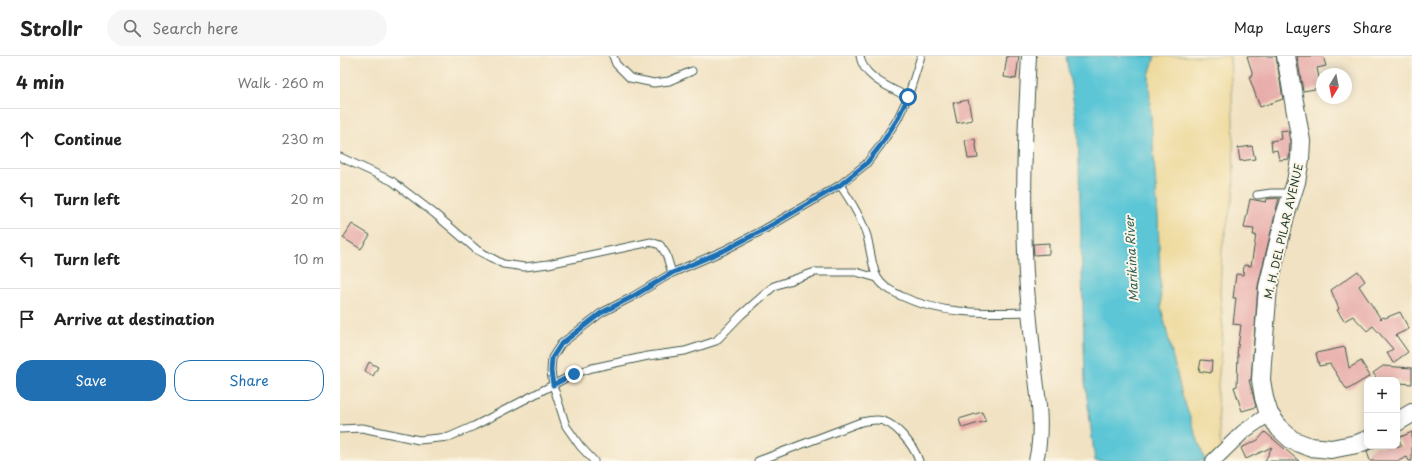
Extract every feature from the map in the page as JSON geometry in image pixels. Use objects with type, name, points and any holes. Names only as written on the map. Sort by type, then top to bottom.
[{"type":"street","points":[[1029,56],[1024,165],[1025,247],[1029,312],[1040,416],[1039,446],[1036,461]]},
{"type":"street","name":"M. H. DEL PILAR AVENUE","points":[[1286,56],[1301,140],[1300,159],[1296,182],[1285,216],[1268,287],[1261,380],[1264,398],[1269,414],[1280,429],[1292,440],[1310,447],[1331,449],[1364,441]]},
{"type":"street","points":[[1400,420],[1412,413]]},
{"type":"street","points":[[1213,461],[1234,440],[1252,425],[1269,414]]},
{"type":"lane","points":[[613,56],[616,64],[630,78],[654,83],[669,81],[692,71]]},
{"type":"lane","points":[[860,56],[860,60],[867,71],[881,82],[908,97]]},
{"type":"lane","points":[[594,461],[580,446],[566,426],[553,385],[551,371],[552,358],[561,344],[601,313],[632,297],[672,273],[725,250],[765,229],[840,185],[866,164],[897,120],[908,97],[921,56]]},
{"type":"lane","points":[[340,157],[392,181],[435,214],[477,250],[503,264],[525,267],[533,266],[580,258],[651,242],[660,245],[666,254],[672,273]]},
{"type":"lane","points":[[840,185],[859,214],[877,278],[887,289],[912,301],[944,310],[976,313],[1029,312]]},
{"type":"lane","points":[[1257,195],[1271,193],[1293,193]]},
{"type":"lane","points":[[340,429],[362,428],[419,440],[450,437],[574,374],[592,368],[648,356],[685,351],[716,341],[741,315],[774,286],[815,272],[856,272],[877,278]]},
{"type":"lane","points":[[758,461],[861,422],[878,420],[889,424],[904,436],[912,447],[919,461]]},
{"type":"sand","points":[[1155,56],[1230,56],[1234,191],[1222,249],[1220,292],[1223,330],[1217,395],[1220,440],[1226,461],[1205,461],[1181,392],[1161,307],[1158,218],[1149,75]]},
{"type":"water","name":"Marikina River","points":[[1066,56],[1155,56],[1149,75],[1158,218],[1161,307],[1181,392],[1205,461],[1095,461],[1085,382],[1078,129]]},
{"type":"building","points":[[1007,56],[1019,56],[1016,79],[1004,77]]},
{"type":"building","points":[[1247,56],[1276,56],[1283,99],[1260,107],[1249,77],[1253,75]]},
{"type":"building","points":[[1297,56],[1323,56],[1326,66],[1316,68],[1316,89],[1303,91]]},
{"type":"building","points":[[968,100],[972,120],[957,123],[953,103]]},
{"type":"building","points":[[1288,130],[1290,142],[1289,159],[1279,160],[1277,150],[1272,151],[1271,141],[1281,139],[1280,131]]},
{"type":"building","points":[[975,139],[978,158],[968,159],[965,140]]},
{"type":"building","points":[[1252,146],[1255,159],[1240,161],[1238,148]]},
{"type":"building","points":[[1279,198],[1258,286],[1251,380],[1249,380],[1256,407],[1242,411],[1234,387],[1237,386],[1237,354],[1241,325],[1233,324],[1236,298],[1233,298],[1236,274],[1243,275],[1244,265],[1251,266],[1256,235],[1253,235],[1254,229],[1244,228],[1250,199],[1266,202],[1267,199]]},
{"type":"building","points":[[352,224],[370,235],[361,249],[343,238]]},
{"type":"building","points":[[1049,243],[1049,254],[1034,255],[1033,244]]},
{"type":"building","points":[[1358,271],[1365,281],[1359,286],[1381,319],[1400,312],[1409,329],[1396,335],[1408,352],[1393,363],[1387,353],[1393,349],[1373,326],[1367,331],[1353,316],[1344,321],[1337,310],[1339,309],[1331,290]]},
{"type":"building","points":[[1345,347],[1349,368],[1361,361],[1370,376],[1364,377],[1364,380],[1347,390],[1330,364],[1319,366],[1316,353]]},
{"type":"building","points":[[1201,360],[1212,361],[1211,373],[1199,371]]},
{"type":"building","points":[[369,362],[378,367],[373,376],[365,371]]},
{"type":"building","points":[[1383,366],[1412,368],[1412,384],[1400,383],[1400,377],[1376,377],[1373,373]]},
{"type":"building","points":[[982,412],[986,421],[962,428],[959,419]]},
{"type":"building","points":[[1265,432],[1299,461],[1265,461],[1272,447],[1246,459],[1241,448],[1258,440]]},
{"type":"building","points":[[1412,432],[1412,461],[1409,461],[1407,457],[1398,461],[1370,461],[1367,451],[1371,449],[1400,449],[1400,446],[1402,446],[1400,437]]},
{"type":"route","points":[[574,374],[553,385],[551,371],[552,358],[561,344],[601,313],[632,297],[672,273],[725,250],[765,229],[840,185],[866,164],[880,146],[897,120],[908,97]]}]
